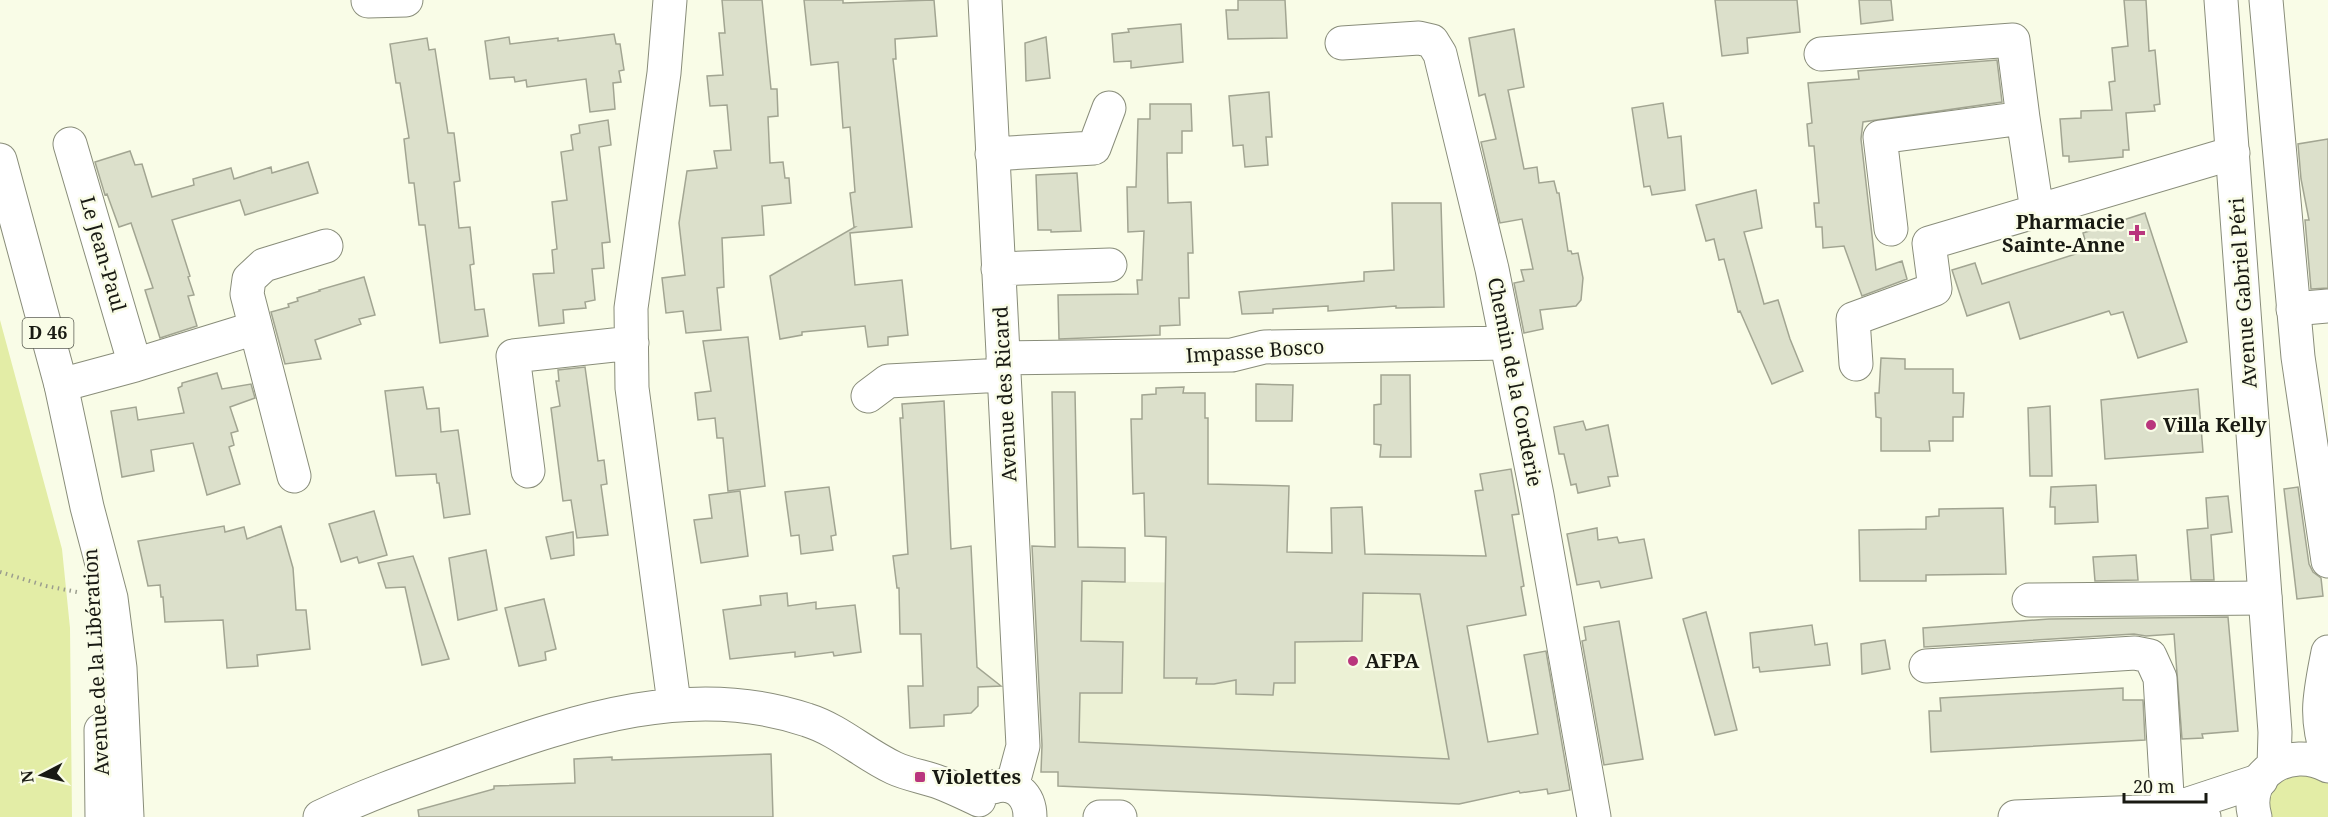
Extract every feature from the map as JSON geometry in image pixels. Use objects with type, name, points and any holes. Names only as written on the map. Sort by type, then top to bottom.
[{"type":"street","points":[[368,1],[406,0]]},
{"type":"street","points":[[670,0],[664,73],[631,308],[632,388],[674,704]]},
{"type":"street","name":"Avenue des Ricard","points":[[985,0],[1023,746],[1012,786]]},
{"type":"street","name":"Avenue Gabriel Péri","points":[[2221,0],[2275,732],[2268,773],[2254,795],[2255,817]]},
{"type":"street","points":[[2266,0],[2304,410],[2325,518],[2328,561]]},
{"type":"street","name":"Chemin de la Corderie","points":[[1342,43],[1419,38],[1432,41],[1440,54],[1492,269],[1537,495],[1594,817]]},
{"type":"street","points":[[1821,54],[2013,40],[2037,211]]},
{"type":"street","points":[[992,154],[1094,148],[1109,108]]},
{"type":"street","points":[[1891,229],[1880,137],[2023,118]]},
{"type":"street","name":"Le Jean-Paul","points":[[70,144],[135,365]]},
{"type":"street","points":[[1856,364],[1852,319],[1935,289],[1929,243],[2233,153]]},
{"type":"street","name":"Avenue de la Libération","points":[[0,160],[61,385],[87,507],[107,581],[120,668],[122,815]]},
{"type":"street","points":[[294,476],[247,294],[249,279],[264,265],[326,246]]},
{"type":"street","points":[[998,269],[1110,265]]},
{"type":"street","points":[[2294,309],[2328,306]]},
{"type":"street","points":[[61,385],[255,328]]},
{"type":"street","points":[[528,471],[513,356],[632,343]]},
{"type":"street","name":"Impasse Bosco","points":[[868,396],[888,381],[1004,366],[1232,355],[1264,346],[1506,343]]},
{"type":"street","name":"Avenue de la Libération","points":[[87,507],[96,595],[100,670],[122,815]]},
{"type":"street","points":[[2029,600],[2265,598]]},
{"type":"street","points":[[2328,652],[2319,713],[2320,733],[2328,757]]},
{"type":"street","points":[[1926,666],[2135,653],[2150,656],[2160,678],[2167,814]]},
{"type":"street","points":[[320,817],[368,794],[540,733],[593,718],[674,704],[769,710],[808,720],[836,733],[895,768],[940,783],[977,809],[989,788],[997,785],[1012,786],[1027,799],[1030,817]]},
{"type":"street","points":[[2167,814],[2268,773],[2288,759],[2304,757],[2328,766]]},
{"type":"street","points":[[2015,817],[2167,814],[2204,817]]},
{"type":"street","points":[[1100,817],[1120,817]]},
{"type":"path","points":[[0,572],[45,586],[96,595]]},
{"type":"shaded area","name":"AFPA","points":[[1082,581],[1198,583],[1165,600],[1164,678],[1197,678],[1197,684],[1214,684],[1214,672],[1237,650],[1237,694],[1273,695],[1275,592],[1326,642],[1362,641],[1363,593],[1420,594],[1449,759],[1079,742]]},
{"type":"green space","points":[[0,320],[62,549],[70,628],[72,817],[0,817]]},
{"type":"green space","points":[[2328,766],[2328,817],[2255,817],[2261,780]]},
{"type":"building","points":[[722,0],[762,0],[771,89],[777,89],[778,116],[768,117],[770,163],[783,162],[785,178],[789,178],[791,203],[762,206],[764,235],[722,238],[724,287],[717,288],[721,330],[686,333],[683,311],[666,313],[662,278],[685,275],[679,223],[687,171],[717,168],[714,151],[731,150],[727,105],[710,106],[707,76],[723,75],[719,33],[725,33]]},
{"type":"building","points":[[804,0],[843,0],[843,3],[934,0],[937,36],[895,39],[896,59],[893,59],[912,227],[850,233],[855,285],[902,280],[908,335],[888,337],[888,345],[868,347],[865,326],[802,332],[802,335],[780,339],[770,276],[855,227],[850,193],[855,192],[850,127],[843,128],[838,62],[811,65]]},
{"type":"building","points":[[1238,0],[1285,0],[1287,38],[1228,39],[1226,10],[1238,10]]},
{"type":"building","points":[[1715,0],[1797,0],[1800,32],[1747,38],[1748,53],[1722,56]]},
{"type":"building","points":[[1859,0],[1891,0],[1893,20],[1861,24]]},
{"type":"building","points":[[2124,0],[2146,0],[2149,51],[2155,50],[2160,104],[2154,105],[2155,111],[2126,113],[2129,150],[2123,150],[2123,157],[2069,162],[2069,156],[2063,156],[2060,119],[2081,118],[2081,111],[2112,110],[2109,82],[2115,81],[2112,48],[2128,46]]},
{"type":"building","points":[[1181,24],[1183,62],[1131,68],[1131,61],[1114,62],[1112,34],[1129,32],[1128,29]]},
{"type":"building","points":[[1514,29],[1524,87],[1508,90],[1524,169],[1537,167],[1539,183],[1554,181],[1557,193],[1559,193],[1568,251],[1572,254],[1578,253],[1583,278],[1581,300],[1576,306],[1540,310],[1543,329],[1524,333],[1514,283],[1524,281],[1521,270],[1533,269],[1522,219],[1500,223],[1481,142],[1496,139],[1485,94],[1479,96],[1469,38]]},
{"type":"building","points":[[614,34],[616,44],[620,44],[624,70],[619,71],[621,82],[613,83],[615,109],[590,112],[586,79],[527,87],[526,80],[515,82],[514,77],[490,79],[485,41],[509,37],[510,44]]},
{"type":"building","points":[[1046,37],[1050,78],[1026,81],[1025,43]]},
{"type":"building","points":[[427,38],[429,50],[435,49],[448,133],[454,133],[460,181],[454,182],[459,228],[470,227],[474,264],[470,265],[475,310],[484,309],[488,336],[440,343],[425,225],[419,225],[414,183],[409,183],[404,139],[409,138],[400,83],[396,83],[390,44]]},
{"type":"building","points":[[1997,60],[2002,102],[1863,122],[1861,139],[1876,270],[1902,261],[1907,279],[1862,296],[1844,246],[1823,248],[1822,227],[1816,227],[1814,203],[1819,203],[1814,146],[1809,146],[1807,124],[1812,123],[1808,83],[1859,79],[1858,71]]},
{"type":"building","points":[[1269,92],[1272,137],[1266,137],[1268,165],[1245,167],[1243,145],[1233,146],[1229,96]]},
{"type":"building","points":[[1663,103],[1668,138],[1681,136],[1685,190],[1652,195],[1650,186],[1644,187],[1632,108]]},
{"type":"building","points":[[1150,104],[1191,104],[1192,131],[1182,131],[1182,153],[1167,153],[1168,203],[1191,202],[1193,253],[1188,253],[1189,298],[1179,298],[1180,325],[1160,326],[1160,335],[1059,339],[1058,295],[1138,294],[1137,280],[1142,280],[1144,231],[1128,232],[1127,187],[1136,187],[1138,119],[1150,119]]},
{"type":"building","points":[[608,120],[611,145],[599,147],[610,242],[602,243],[604,268],[592,269],[595,300],[585,302],[586,308],[563,310],[564,323],[539,326],[533,274],[554,273],[552,250],[557,249],[552,202],[567,200],[561,152],[573,150],[571,135],[580,133],[579,125]]},
{"type":"building","points":[[2328,139],[2328,288],[2311,289],[2305,220],[2309,220],[2301,179],[2298,144]]},
{"type":"building","points":[[130,151],[135,165],[142,164],[152,197],[194,185],[193,179],[231,168],[234,179],[271,167],[272,173],[308,162],[318,193],[245,215],[240,200],[172,220],[190,276],[188,277],[194,295],[188,296],[197,326],[160,338],[145,290],[153,288],[131,223],[119,227],[107,194],[105,195],[95,162]]},
{"type":"building","points":[[1077,173],[1081,231],[1038,230],[1036,175]]},
{"type":"building","points":[[1756,190],[1762,228],[1744,232],[1764,304],[1778,300],[1803,371],[1772,384],[1740,311],[1738,312],[1724,259],[1719,260],[1714,239],[1706,241],[1696,205]]},
{"type":"building","points":[[1392,203],[1441,203],[1444,307],[1396,308],[1396,306],[1328,311],[1328,306],[1273,309],[1273,313],[1242,314],[1239,292],[1364,281],[1364,272],[1394,270]]},
{"type":"building","points":[[2145,213],[2187,342],[2138,358],[2123,312],[2111,315],[2109,311],[2020,339],[2009,302],[1967,316],[1952,270],[1975,263],[1982,284],[2088,250],[2083,233]]},
{"type":"building","points":[[364,277],[375,315],[359,319],[361,324],[315,340],[321,359],[285,364],[271,312],[289,307],[288,304],[298,301],[297,298]]},
{"type":"building","points":[[748,337],[765,486],[728,491],[723,438],[717,438],[715,418],[698,420],[695,393],[711,391],[703,341]]},
{"type":"building","points":[[1881,358],[1905,359],[1905,369],[1953,369],[1953,393],[1964,393],[1963,417],[1953,417],[1953,441],[1929,441],[1930,451],[1881,451],[1881,418],[1876,417],[1875,393],[1879,393]]},
{"type":"building","points":[[585,367],[598,461],[604,460],[607,484],[601,485],[608,535],[577,538],[571,500],[563,501],[551,408],[560,406],[556,381],[559,381],[558,370]]},
{"type":"building","points":[[217,373],[222,389],[251,384],[255,398],[230,407],[238,431],[231,433],[234,445],[229,447],[240,484],[207,495],[193,443],[151,450],[154,471],[122,477],[111,411],[136,407],[138,420],[184,413],[178,388],[182,386],[182,383]]},
{"type":"building","points":[[1381,375],[1410,375],[1411,457],[1380,457],[1381,445],[1374,444],[1374,405],[1381,404]]},
{"type":"building","points":[[1256,384],[1293,385],[1292,421],[1256,421]]},
{"type":"building","points":[[423,387],[427,409],[439,408],[441,432],[458,430],[470,514],[444,518],[436,474],[396,476],[385,391]]},
{"type":"building","points":[[1184,387],[1183,393],[1205,393],[1205,418],[1208,418],[1208,484],[1289,486],[1287,552],[1332,553],[1331,508],[1362,507],[1365,554],[1486,556],[1475,491],[1483,490],[1480,474],[1511,469],[1519,514],[1512,515],[1524,586],[1521,587],[1526,615],[1467,626],[1488,742],[1538,734],[1524,655],[1546,651],[1570,790],[1548,794],[1547,789],[1520,793],[1519,791],[1459,804],[1058,786],[1058,772],[1041,772],[1042,745],[1032,546],[1055,547],[1052,392],[1075,392],[1078,547],[1125,548],[1125,582],[1082,581],[1081,641],[1123,642],[1122,693],[1080,693],[1079,742],[1449,759],[1420,594],[1363,593],[1362,641],[1295,642],[1295,683],[1274,683],[1273,695],[1236,694],[1236,680],[1196,684],[1197,678],[1164,678],[1166,537],[1145,536],[1144,493],[1133,494],[1131,419],[1142,419],[1142,395],[1156,394],[1156,388]]},
{"type":"building","name":"Villa Kelly","points":[[2198,389],[2203,452],[2105,459],[2101,400]]},
{"type":"building","points":[[944,401],[951,549],[971,546],[977,667],[1001,686],[978,687],[978,706],[971,713],[944,715],[944,726],[910,728],[908,686],[923,686],[921,634],[900,634],[899,588],[897,588],[893,556],[908,554],[900,418],[903,418],[902,404]]},
{"type":"building","points":[[2050,406],[2052,476],[2030,476],[2028,408]]},
{"type":"building","points":[[1583,421],[1586,430],[1608,425],[1618,476],[1608,477],[1610,486],[1578,493],[1576,484],[1571,485],[1564,454],[1559,454],[1554,427]]},
{"type":"building","points":[[2096,485],[2098,522],[2055,524],[2055,507],[2050,507],[2051,487]]},
{"type":"building","points":[[829,487],[836,535],[831,536],[833,550],[801,554],[799,535],[791,536],[785,492]]},
{"type":"building","points":[[2298,487],[2309,564],[2313,572],[2321,578],[2323,596],[2297,599],[2284,489]]},
{"type":"building","points":[[740,491],[748,556],[701,563],[694,520],[712,518],[709,495]]},
{"type":"building","points":[[2228,496],[2232,532],[2211,535],[2214,580],[2191,580],[2187,530],[2208,528],[2206,498]]},
{"type":"building","points":[[2003,508],[2006,574],[1926,575],[1926,581],[1860,581],[1859,530],[1926,529],[1926,517],[1939,516],[1939,509]]},
{"type":"building","points":[[374,511],[387,555],[359,563],[357,557],[341,562],[329,524]]},
{"type":"building","points":[[224,526],[225,532],[244,527],[247,539],[281,526],[293,568],[296,610],[306,610],[310,649],[257,655],[258,666],[227,668],[223,620],[165,622],[160,585],[148,586],[138,541]]},
{"type":"building","points":[[1597,528],[1598,540],[1617,537],[1619,543],[1644,539],[1652,578],[1601,588],[1599,581],[1577,585],[1567,534]]},
{"type":"building","points":[[573,532],[574,555],[551,559],[546,537]]},
{"type":"building","points":[[486,550],[497,610],[458,620],[449,558]]},
{"type":"building","points":[[2136,555],[2138,580],[2095,581],[2093,557]]},
{"type":"building","points":[[413,556],[449,659],[422,665],[405,587],[386,588],[378,563]]},
{"type":"building","points":[[787,593],[788,606],[816,602],[816,609],[855,605],[861,652],[834,656],[833,652],[795,657],[795,652],[730,659],[723,610],[761,605],[760,596]]},
{"type":"building","points":[[544,599],[556,649],[545,652],[546,660],[519,666],[505,608]]},
{"type":"building","points":[[1706,612],[1737,730],[1715,735],[1683,619]]},
{"type":"building","points":[[2228,617],[2238,731],[2202,734],[2203,738],[2182,739],[2174,634],[2146,636],[2134,634],[1924,647],[1923,628],[2049,619]]},
{"type":"building","points":[[1619,621],[1643,759],[1604,765],[1582,641],[1586,640],[1584,627]]},
{"type":"building","points":[[1812,625],[1815,645],[1827,643],[1830,665],[1760,672],[1759,667],[1753,668],[1750,633]]},
{"type":"building","points":[[1885,640],[1890,669],[1862,674],[1861,644]]},
{"type":"building","points":[[2123,688],[2123,700],[2143,700],[2145,740],[1931,752],[1929,711],[1941,711],[1940,698]]},
{"type":"building","points":[[771,754],[773,817],[419,817],[418,810],[494,789],[494,786],[575,783],[574,759],[612,757],[612,760]]},
{"type":"place","name":"Pharmacie Sainte-Anne","points":[[2137,233]]},
{"type":"place","name":"Villa Kelly","points":[[2151,425]]},
{"type":"place","name":"AFPA","points":[[1353,661]]},
{"type":"place","name":"Violettes","points":[[920,777]]}]
